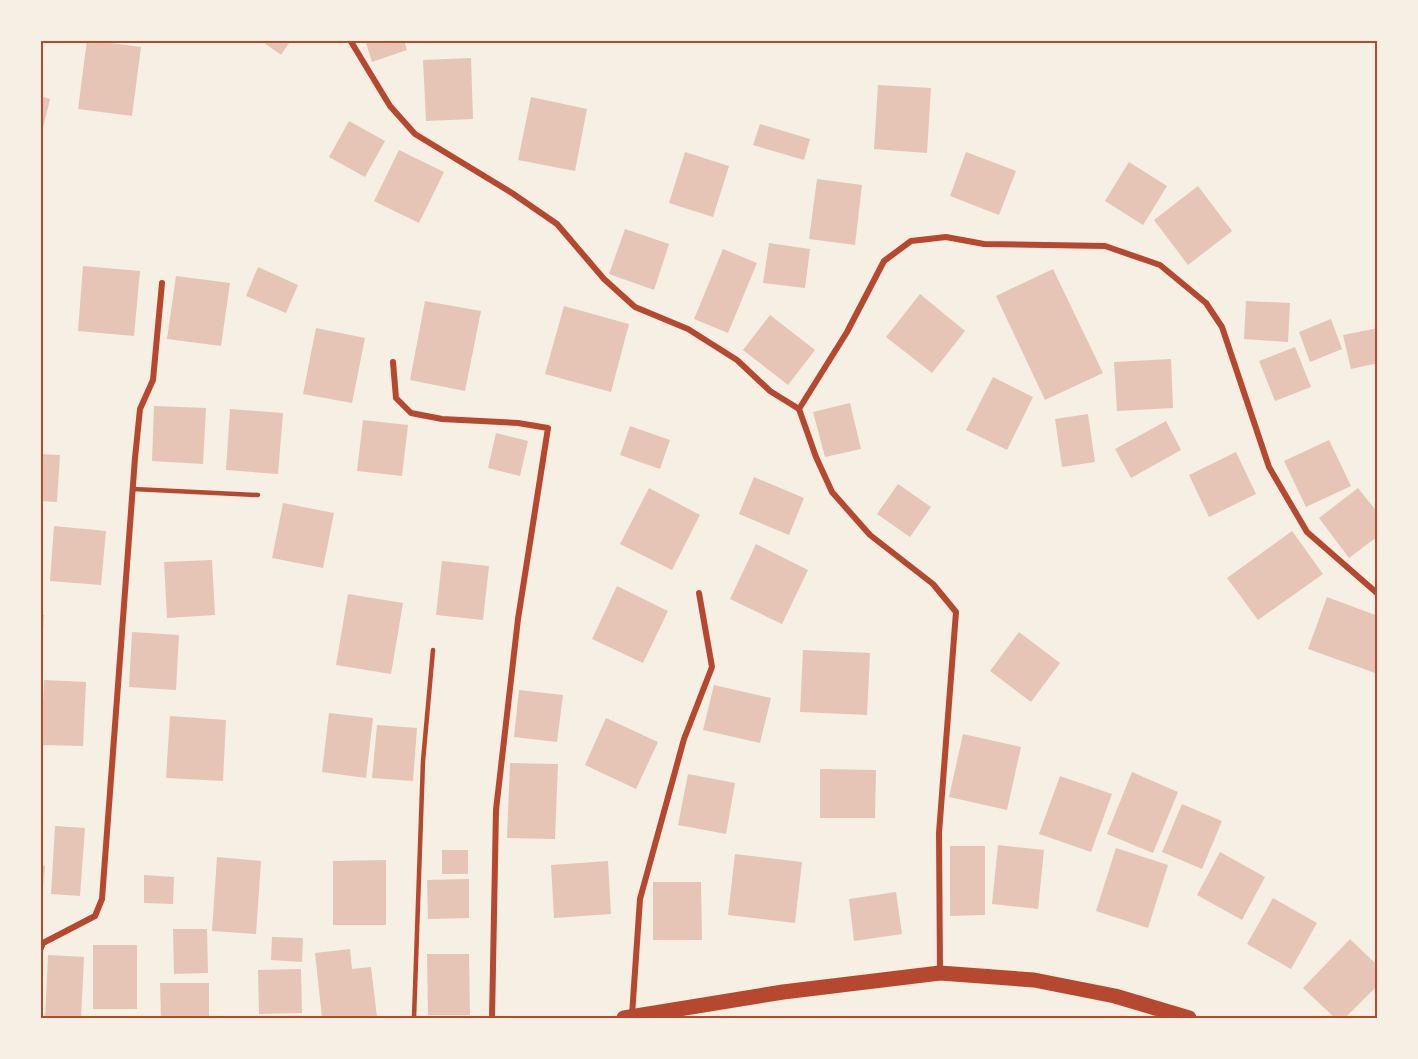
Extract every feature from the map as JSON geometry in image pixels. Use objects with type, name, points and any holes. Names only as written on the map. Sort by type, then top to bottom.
[{"type":"main road","points":[[628,1017],[783,992],[940,973],[1035,980],[1115,996],[1189,1018]]},
{"type":"street","points":[[350,40],[390,106],[415,134],[512,193],[557,224],[604,279],[635,307],[688,329],[737,360],[770,391],[799,409],[816,457],[832,492],[870,535],[933,584],[956,612],[939,833],[940,973]]},
{"type":"street","points":[[799,409],[847,332],[884,261],[911,241],[946,237],[984,244],[1106,246],[1160,265],[1206,303],[1222,327],[1269,466],[1307,532],[1377,594]]},
{"type":"street","points":[[40,950],[43,943],[95,916],[102,899],[140,409],[153,380],[162,283]]},
{"type":"street","points":[[393,362],[396,398],[411,413],[442,419],[518,423],[548,428],[518,619],[496,810],[492,1018]]},
{"type":"street","points":[[628,1017],[640,898],[684,739],[712,667],[699,593]]},
{"type":"lane","points":[[133,489],[258,495]]},
{"type":"lane","points":[[414,1018],[423,760],[433,650]]},
{"type":"building","points":[[87,40],[141,47],[132,116],[78,109]]},
{"type":"building","points":[[260,40],[291,40],[281,55]]},
{"type":"building","points":[[365,40],[404,40],[407,50],[372,62]]},
{"type":"building","points":[[471,58],[473,119],[426,121],[423,60]]},
{"type":"building","points":[[878,85],[931,88],[927,153],[874,149]]},
{"type":"building","points":[[40,96],[50,99],[41,137],[40,137]]},
{"type":"building","points":[[531,97],[587,109],[575,171],[518,160]]},
{"type":"building","points":[[349,121],[385,141],[365,177],[329,157]]},
{"type":"building","points":[[760,124],[810,139],[804,160],[753,145]]},
{"type":"building","points":[[399,150],[444,172],[419,223],[374,201]]},
{"type":"building","points":[[685,152],[729,166],[713,217],[669,203]]},
{"type":"building","points":[[966,152],[1016,171],[999,215],[950,196]]},
{"type":"building","points":[[1129,162],[1167,186],[1143,225],[1105,201]]},
{"type":"building","points":[[817,179],[862,185],[855,245],[809,239]]},
{"type":"building","points":[[1198,186],[1232,231],[1188,265],[1154,220]]},
{"type":"building","points":[[625,229],[669,244],[654,290],[609,274]]},
{"type":"building","points":[[769,243],[810,249],[805,288],[763,283]]},
{"type":"building","points":[[723,249],[757,263],[728,333],[694,319]]},
{"type":"building","points":[[83,266],[140,271],[134,336],[78,331]]},
{"type":"building","points":[[258,267],[298,285],[286,313],[246,296]]},
{"type":"building","points":[[1053,269],[1103,373],[1045,400],[996,296]]},
{"type":"building","points":[[176,276],[230,283],[221,346],[167,339]]},
{"type":"building","points":[[920,294],[965,331],[932,373],[886,337]]},
{"type":"building","points":[[425,301],[481,311],[465,391],[410,380]]},
{"type":"building","points":[[1246,301],[1290,303],[1288,342],[1244,339]]},
{"type":"building","points":[[564,306],[629,324],[611,392],[545,374]]},
{"type":"building","points":[[770,315],[815,350],[788,385],[743,350]]},
{"type":"building","points":[[1331,319],[1342,349],[1310,362],[1299,332]]},
{"type":"building","points":[[316,328],[365,338],[352,403],[303,394]]},
{"type":"building","points":[[1378,328],[1378,363],[1351,369],[1343,335]]},
{"type":"building","points":[[1295,347],[1311,387],[1275,401],[1259,361]]},
{"type":"building","points":[[1171,359],[1173,408],[1117,411],[1114,362]]},
{"type":"building","points":[[993,377],[1033,397],[1007,450],[966,430]]},
{"type":"building","points":[[850,403],[861,449],[825,457],[813,412]]},
{"type":"building","points":[[154,406],[206,408],[203,464],[152,461]]},
{"type":"building","points":[[230,409],[283,413],[278,474],[226,470]]},
{"type":"building","points":[[1088,414],[1095,462],[1062,467],[1055,419]]},
{"type":"building","points":[[363,420],[408,425],[402,476],[357,471]]},
{"type":"building","points":[[1166,421],[1181,450],[1131,478],[1115,449]]},
{"type":"building","points":[[630,426],[670,440],[660,469],[620,455]]},
{"type":"building","points":[[496,433],[528,441],[520,476],[488,468]]},
{"type":"building","points":[[1329,440],[1351,486],[1306,507],[1284,461]]},
{"type":"building","points":[[1236,452],[1256,494],[1209,517],[1189,475]]},
{"type":"building","points":[[40,454],[60,455],[57,502],[40,501]]},
{"type":"building","points":[[754,477],[804,498],[789,535],[739,514]]},
{"type":"building","points":[[898,484],[931,507],[910,537],[877,514]]},
{"type":"building","points":[[649,488],[700,515],[672,570],[620,544]]},
{"type":"building","points":[[1358,488],[1378,513],[1378,536],[1349,558],[1319,518]]},
{"type":"building","points":[[283,503],[334,513],[323,568],[272,558]]},
{"type":"building","points":[[54,526],[106,531],[101,585],[50,581]]},
{"type":"building","points":[[1292,531],[1323,574],[1258,620],[1227,578]]},
{"type":"building","points":[[756,544],[808,570],[782,624],[730,599]]},
{"type":"building","points":[[212,560],[215,615],[167,618],[164,562]]},
{"type":"building","points":[[442,561],[489,566],[483,620],[436,615]]},
{"type":"building","points":[[617,586],[668,611],[643,663],[592,639]]},
{"type":"building","points":[[348,594],[403,603],[391,674],[336,665]]},
{"type":"building","points":[[1327,597],[1378,616],[1378,674],[1308,649]]},
{"type":"building","points":[[40,615],[44,615],[42,651],[40,651]]},
{"type":"building","points":[[132,632],[179,635],[176,690],[129,687]]},
{"type":"building","points":[[1019,632],[1060,663],[1031,702],[990,671]]},
{"type":"building","points":[[803,650],[870,653],[867,715],[800,712]]},
{"type":"building","points":[[44,680],[86,682],[83,746],[41,745]]},
{"type":"building","points":[[714,685],[771,698],[760,743],[703,730]]},
{"type":"building","points":[[519,690],[563,695],[557,742],[514,737]]},
{"type":"building","points":[[329,713],[373,718],[366,778],[322,772]]},
{"type":"building","points":[[170,716],[226,720],[223,781],[166,778]]},
{"type":"building","points":[[606,718],[658,742],[636,789],[585,765]]},
{"type":"building","points":[[377,725],[417,728],[413,781],[372,778]]},
{"type":"building","points":[[963,734],[1021,747],[1007,810],[949,797]]},
{"type":"building","points":[[510,763],[558,764],[555,839],[507,838]]},
{"type":"building","points":[[820,769],[876,770],[875,818],[820,818]]},
{"type":"building","points":[[1132,772],[1178,792],[1153,853],[1107,834]]},
{"type":"building","points":[[688,774],[735,783],[726,834],[678,825]]},
{"type":"building","points":[[1060,776],[1112,794],[1091,852],[1039,834]]},
{"type":"building","points":[[1182,804],[1222,821],[1202,869],[1162,852]]},
{"type":"building","points":[[55,826],[85,828],[80,896],[51,894]]},
{"type":"building","points":[[998,845],[1044,850],[1038,909],[992,904]]},
{"type":"building","points":[[950,846],[985,846],[985,915],[950,916]]},
{"type":"building","points":[[1116,848],[1168,865],[1148,928],[1096,911]]},
{"type":"building","points":[[442,850],[468,850],[468,874],[442,874]]},
{"type":"building","points":[[1220,852],[1265,877],[1242,920],[1197,895]]},
{"type":"building","points":[[735,854],[802,862],[795,923],[728,915]]},
{"type":"building","points":[[217,857],[261,861],[256,934],[212,931]]},
{"type":"building","points":[[386,860],[386,925],[333,925],[333,861]]},
{"type":"building","points":[[608,861],[611,914],[554,918],[551,865]]},
{"type":"building","points":[[40,865],[45,866],[42,896],[40,896]]},
{"type":"building","points":[[144,875],[174,877],[173,904],[144,903]]},
{"type":"building","points":[[469,879],[469,918],[428,919],[427,880]]},
{"type":"building","points":[[653,882],[701,882],[702,940],[653,940]]},
{"type":"building","points":[[896,892],[902,934],[854,941],[849,899]]},
{"type":"building","points":[[1273,898],[1317,923],[1291,969],[1247,944]]},
{"type":"building","points":[[173,929],[207,929],[208,973],[174,974]]},
{"type":"building","points":[[272,937],[303,938],[302,962],[271,960]]},
{"type":"building","points":[[1350,939],[1378,966],[1378,985],[1345,1018],[1335,1018],[1303,988]]},
{"type":"building","points":[[93,945],[137,945],[137,1009],[93,1009]]},
{"type":"building","points":[[350,949],[352,969],[371,967],[377,1017],[322,1018],[315,953]]},
{"type":"building","points":[[427,954],[469,954],[470,1015],[428,1015]]},
{"type":"building","points":[[48,955],[84,957],[81,1018],[45,1018]]},
{"type":"building","points":[[301,969],[302,1013],[259,1014],[258,970]]},
{"type":"building","points":[[160,983],[209,983],[209,1018],[161,1018]]}]
